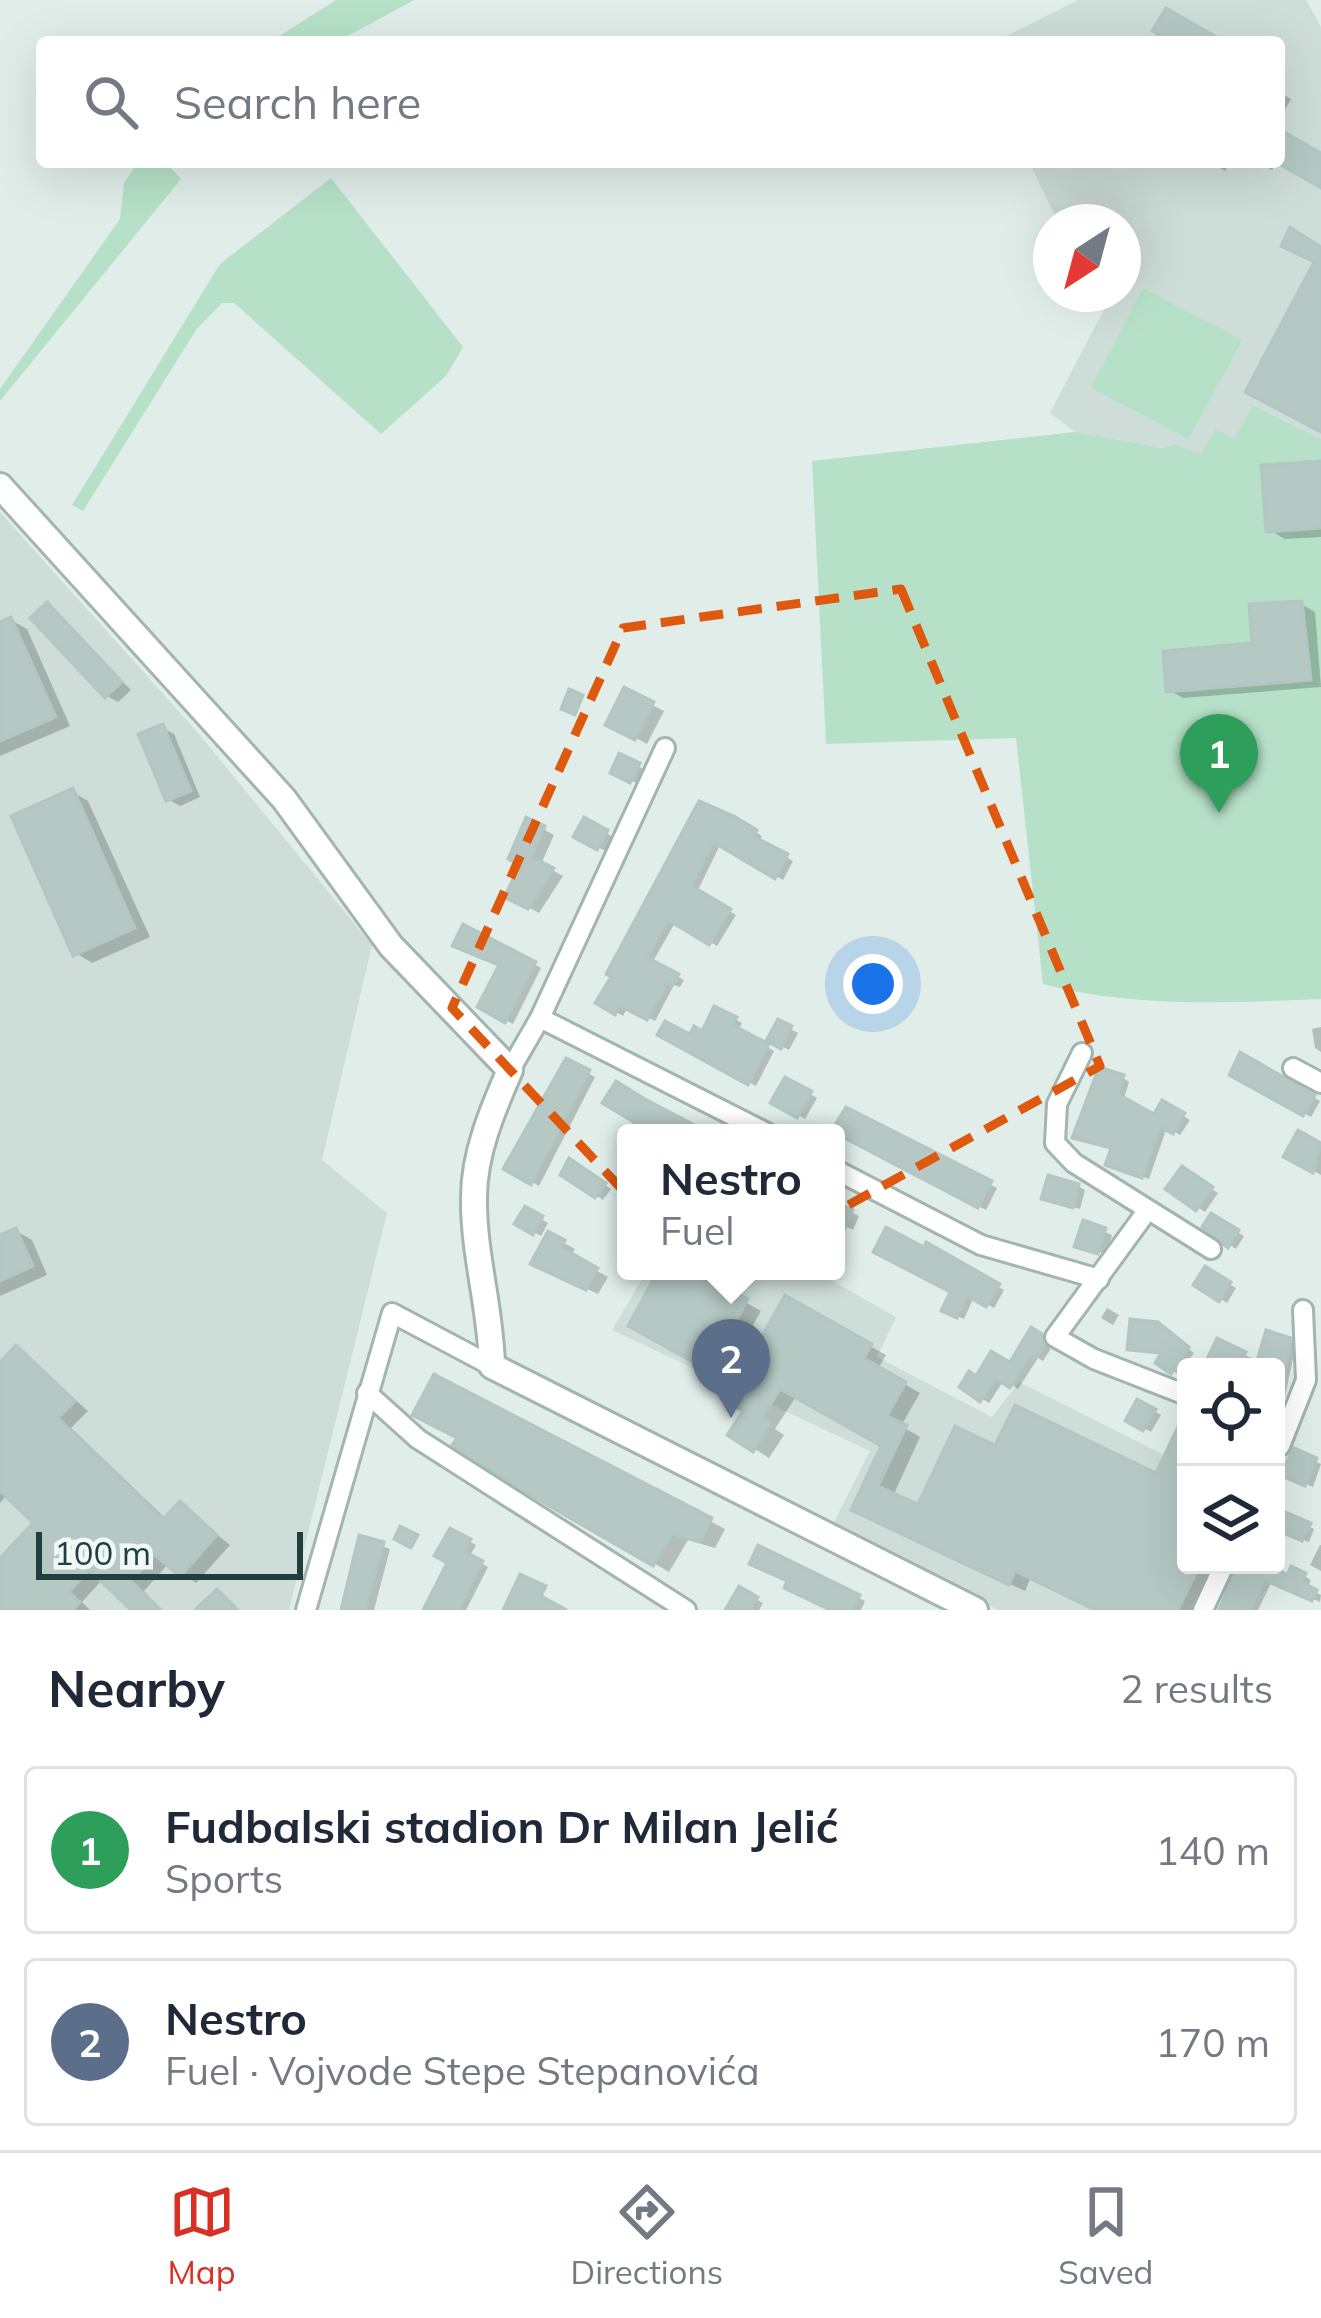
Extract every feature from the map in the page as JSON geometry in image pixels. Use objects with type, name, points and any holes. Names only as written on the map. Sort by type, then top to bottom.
[{"type":"street","points":[[0,486],[284,800],[392,946],[510,1070]]},
{"type":"street","points":[[492,1366],[491,1317],[474,1193],[491,1114],[665,748]]},
{"type":"street","points":[[540,1018],[749,1124]]},
{"type":"street","points":[[1082,1053],[1057,1104],[1055,1143],[1074,1163],[1211,1250]]},
{"type":"street","points":[[1293,1068],[1321,1083]]},
{"type":"street","points":[[845,1176],[981,1245],[1099,1279]]},
{"type":"street","points":[[1148,1211],[1055,1337],[1094,1359],[1177,1391]]},
{"type":"street","points":[[1285,1433],[1302,1400],[1303,1310]]},
{"type":"street","points":[[306,1610],[392,1312],[975,1610]]},
{"type":"street","points":[[367,1393],[418,1439],[679,1608]]},
{"type":"street","points":[[1203,1610],[1220,1574]]},
{"type":"highlighted area","points":[[901,589],[1100,1066],[709,1282],[452,1008],[623,628]]},
{"type":"shaded area","points":[[1078,0],[1306,0],[1321,27],[1321,439],[1254,405],[1234,440],[1201,454],[1174,444],[1163,448],[1075,432],[1050,413],[1103,312],[1141,312],[1141,204],[1049,204],[1032,168],[1285,168],[1285,36],[1007,36]]},
{"type":"shaded area","points":[[0,512],[198,733],[372,945],[322,1160],[387,1213],[289,1610],[0,1610]]},
{"type":"shaded area","points":[[642,1280],[831,1280],[896,1317],[877,1357],[992,1417],[1019,1382],[1177,1461],[1177,1574],[1207,1574],[1190,1610],[998,1610],[832,1526],[870,1451],[612,1330]]},
{"type":"green space","points":[[336,0],[414,0],[348,36],[279,36]]},
{"type":"green space","points":[[134,168],[171,168],[181,179],[0,401],[0,389],[120,219],[124,183]]},
{"type":"green space","points":[[331,178],[463,347],[446,376],[381,434],[234,303],[222,303],[196,330],[83,511],[72,505],[220,264]]},
{"type":"green space","points":[[1143,288],[1242,340],[1189,439],[1091,388],[1131,312],[1141,312]]},
{"type":"green space","points":[[1253,405],[1321,439],[1321,999],[1146,1000],[1043,984],[1016,738],[826,744],[812,461],[1075,432],[1163,448],[1174,444],[1201,454],[1216,429],[1234,439]]},
{"type":"building","points":[[1166,8],[1215,36],[1161,36],[1152,31]]},
{"type":"building","points":[[1285,132],[1321,153],[1321,188],[1285,167]]},
{"type":"building","points":[[1290,227],[1321,247],[1321,432],[1245,392],[1314,262],[1281,246]]},
{"type":"building","points":[[1321,461],[1321,528],[1266,532],[1261,465]]},
{"type":"building","points":[[1302,601],[1311,680],[1166,692],[1163,651],[1252,643],[1249,604]]},
{"type":"building","points":[[47,602],[122,682],[105,698],[30,618]]},
{"type":"building","points":[[11,617],[56,717],[0,741],[0,622]]},
{"type":"building","points":[[624,687],[654,702],[635,740],[605,725]]},
{"type":"building","points":[[569,689],[583,695],[575,715],[561,709]]},
{"type":"building","points":[[163,724],[191,791],[166,801],[138,734]]},
{"type":"building","points":[[619,753],[640,763],[630,783],[610,773]]},
{"type":"building","points":[[73,788],[135,928],[73,956],[11,816]]},
{"type":"building","points":[[699,801],[734,816],[757,830],[753,836],[788,854],[775,879],[713,842],[692,886],[731,909],[709,945],[668,920],[647,957],[679,974],[672,986],[667,983],[647,1020],[620,1006],[615,1015],[595,1003],[611,977],[606,974]]},
{"type":"building","points":[[526,817],[545,826],[532,857],[554,868],[528,909],[504,897],[520,865],[508,859]]},
{"type":"building","points":[[584,817],[608,830],[597,850],[573,837]]},
{"type":"building","points":[[463,924],[536,962],[505,1023],[477,1007],[499,965],[452,946]]},
{"type":"building","points":[[714,1006],[737,1017],[733,1025],[769,1044],[748,1085],[657,1035],[665,1021],[690,1034],[694,1026],[702,1031]]},
{"type":"building","points":[[778,1019],[792,1026],[781,1049],[766,1041]]},
{"type":"building","points":[[1240,1052],[1315,1095],[1303,1116],[1229,1075]]},
{"type":"building","points":[[566,1058],[590,1070],[531,1185],[503,1169]]},
{"type":"building","points":[[1099,1067],[1124,1075],[1118,1094],[1154,1114],[1162,1100],[1185,1113],[1173,1134],[1160,1127],[1142,1178],[1105,1165],[1111,1148],[1072,1138]]},
{"type":"building","points":[[785,1077],[812,1091],[797,1118],[770,1103]]},
{"type":"building","points":[[616,1081],[693,1124],[638,1124],[602,1103]]},
{"type":"building","points":[[846,1107],[992,1181],[978,1208],[845,1138],[845,1124],[835,1124]]},
{"type":"building","points":[[1298,1130],[1321,1143],[1313,1173],[1283,1157]]},
{"type":"building","points":[[569,1158],[606,1183],[595,1198],[560,1175]]},
{"type":"building","points":[[1182,1166],[1213,1187],[1196,1211],[1165,1189]]},
{"type":"building","points":[[1048,1175],[1079,1184],[1073,1208],[1041,1199]]},
{"type":"building","points":[[525,1206],[543,1216],[533,1235],[514,1224]]},
{"type":"building","points":[[1211,1213],[1239,1230],[1228,1248],[1202,1227]]},
{"type":"building","points":[[1083,1220],[1106,1228],[1098,1254],[1074,1247]]},
{"type":"building","points":[[886,1227],[924,1247],[926,1242],[1000,1284],[986,1307],[967,1296],[957,1318],[941,1311],[950,1292],[873,1252]]},
{"type":"building","points":[[16,1228],[33,1266],[0,1281],[0,1235]]},
{"type":"building","points":[[548,1231],[565,1240],[561,1247],[598,1268],[586,1290],[530,1264]]},
{"type":"building","points":[[1205,1266],[1231,1282],[1219,1302],[1193,1285]]},
{"type":"building","points":[[653,1280],[712,1280],[748,1299],[735,1323],[761,1338],[785,1295],[872,1344],[864,1358],[906,1382],[887,1416],[907,1425],[878,1486],[918,1504],[955,1426],[995,1445],[1015,1405],[1156,1473],[1177,1429],[1177,1574],[1196,1574],[1178,1610],[1095,1610],[1015,1571],[1009,1585],[851,1510],[881,1446],[780,1389],[762,1418],[770,1423],[753,1452],[727,1435],[743,1411],[737,1408],[760,1372],[720,1350],[709,1371],[628,1326]]},
{"type":"building","points":[[1130,1319],[1158,1322],[1189,1347],[1177,1358],[1171,1374],[1155,1363],[1161,1353],[1127,1350]]},
{"type":"building","points":[[1031,1327],[1042,1334],[1044,1345],[1035,1360],[1029,1356],[1010,1388],[996,1379],[980,1402],[959,1387],[969,1371],[976,1376],[991,1351],[1010,1362]]},
{"type":"building","points":[[1266,1330],[1291,1338],[1286,1365],[1285,1358],[1258,1357]]},
{"type":"building","points":[[1217,1338],[1246,1352],[1243,1358],[1207,1358]]},
{"type":"building","points":[[16,1345],[75,1401],[58,1418],[163,1519],[180,1501],[217,1535],[180,1577],[155,1555],[131,1581],[161,1610],[131,1610],[89,1570],[69,1592],[80,1602],[73,1610],[0,1610],[0,1558],[33,1523],[0,1491],[0,1362]]},
{"type":"building","points":[[434,1374],[712,1518],[700,1542],[672,1534],[653,1566],[530,1495],[452,1445],[457,1438],[412,1415]]},
{"type":"building","points":[[1137,1399],[1156,1409],[1143,1431],[1125,1421]]},
{"type":"building","points":[[1294,1448],[1317,1458],[1305,1486],[1285,1478],[1285,1464]]},
{"type":"building","points":[[1285,1512],[1311,1523],[1302,1541],[1285,1534]]},
{"type":"building","points":[[400,1526],[418,1535],[411,1548],[394,1539]]},
{"type":"building","points":[[450,1528],[471,1539],[464,1551],[483,1561],[459,1610],[423,1610],[447,1563],[434,1556]]},
{"type":"building","points":[[359,1535],[384,1542],[365,1610],[341,1610]]},
{"type":"building","points":[[758,1545],[860,1595],[852,1610],[830,1610],[784,1588],[787,1581],[749,1564]]},
{"type":"building","points":[[1291,1566],[1306,1573],[1302,1582],[1317,1590],[1312,1601],[1264,1580],[1250,1610],[1219,1610],[1233,1574],[1287,1575]]},
{"type":"building","points":[[520,1574],[546,1586],[541,1596],[567,1610],[503,1610]]},
{"type":"building","points":[[739,1586],[758,1597],[750,1610],[725,1610]]},
{"type":"building","points":[[217,1589],[238,1610],[195,1610]]},
{"type":"place","name":"Fudbalski stadion Dr Milan Jelić","points":[[1219,813]]},
{"type":"place","name":"Nestro","points":[[731,1418]]}]
